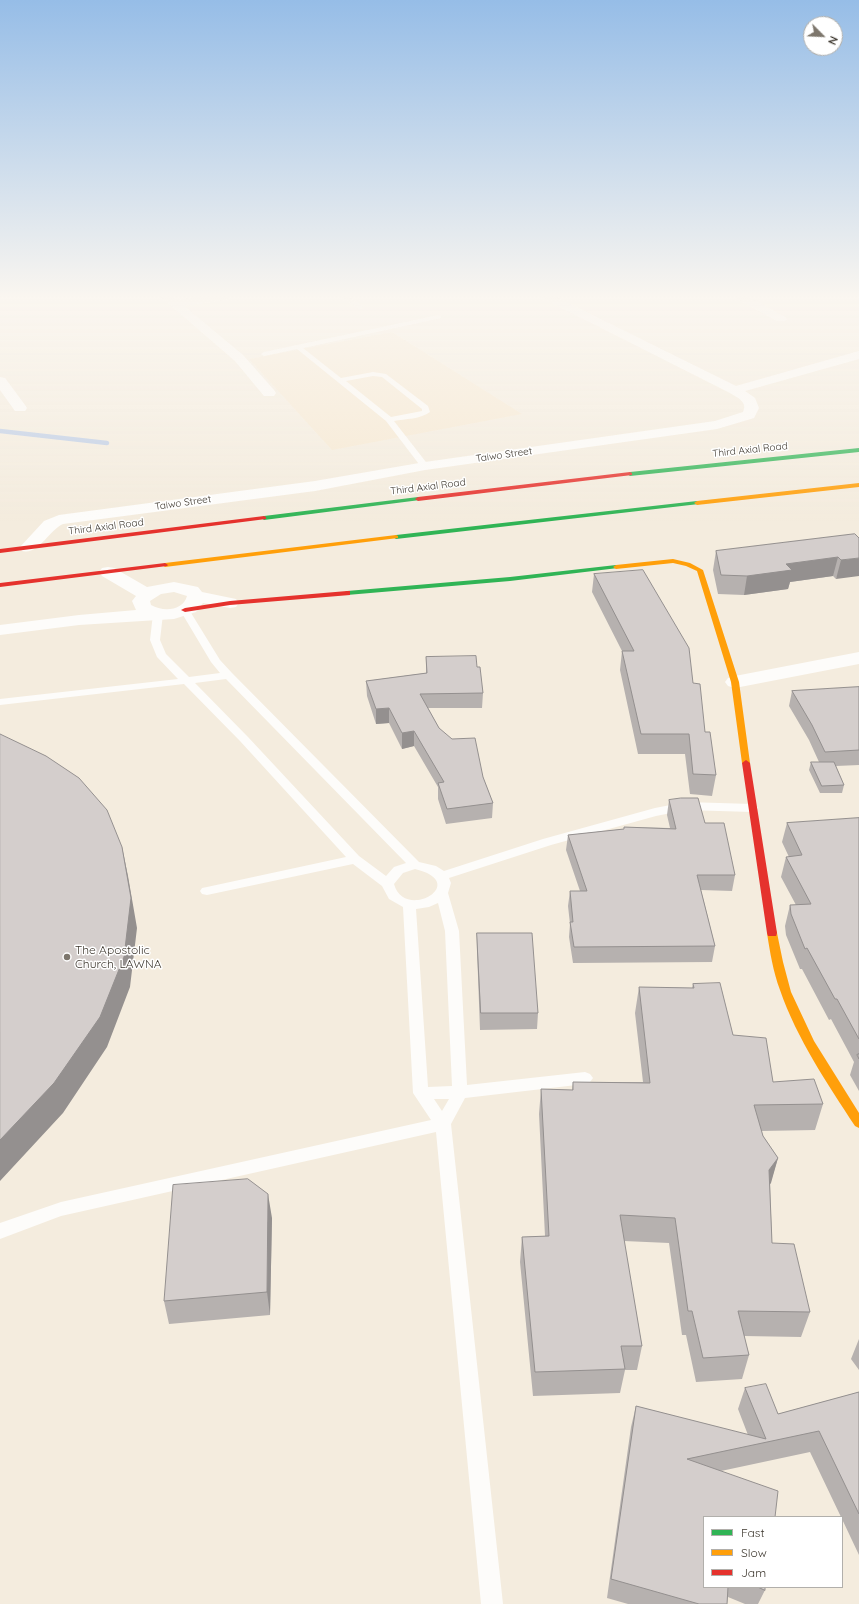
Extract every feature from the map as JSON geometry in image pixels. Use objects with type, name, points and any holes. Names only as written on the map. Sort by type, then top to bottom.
[{"type":"main road","name":"Third Axial Road","points":[[0,551],[607,476],[858,450]]},
{"type":"main road","points":[[0,585],[397,537],[859,485]]},
{"type":"main road","points":[[185,610],[230,603],[510,579],[673,561],[688,564],[700,570],[735,682],[752,808],[776,953],[786,992],[804,1032],[832,1081],[859,1123]]},
{"type":"street","points":[[251,372],[269,393]]},
{"type":"street","name":"Taiwo Street","points":[[28,547],[50,524],[59,520],[315,486],[425,466],[723,423],[749,415],[752,408],[750,401],[735,390],[699,372]]},
{"type":"street","points":[[735,390],[799,372]]},
{"type":"street","points":[[0,381],[20,408]]},
{"type":"street","points":[[174,564],[174,587]]},
{"type":"street","points":[[108,572],[144,598]]},
{"type":"street","points":[[80,620],[144,598],[164,588],[174,587],[192,591],[196,596],[230,603]]},
{"type":"street","points":[[144,598],[141,605],[146,611],[167,615],[185,610],[192,606],[196,601],[196,596]]},
{"type":"street","points":[[0,630],[80,620],[158,614]]},
{"type":"street","points":[[735,682],[859,658]]},
{"type":"lane","points":[[331,372],[389,419],[425,466]]},
{"type":"lane","points":[[342,380],[373,374],[384,375],[425,408],[426,412],[418,415],[389,419]]},
{"type":"lane","points":[[185,610],[216,662],[415,865]]},
{"type":"lane","points":[[158,614],[155,640],[161,655],[244,739],[356,859],[388,884],[390,892],[397,900],[409,904],[422,904],[434,900],[442,893],[445,884],[442,876],[436,870],[426,866],[415,865],[402,868],[392,875],[388,884]]},
{"type":"lane","points":[[0,702],[186,681],[228,674]]},
{"type":"lane","points":[[442,876],[546,842],[655,812],[686,806],[752,808]]},
{"type":"lane","points":[[206,891],[356,859]]},
{"type":"lane","points":[[0,1231],[61,1209],[443,1124],[460,1092],[452,931],[442,893]]},
{"type":"lane","points":[[409,904],[421,1093],[443,1124],[492,1604]]},
{"type":"lane","points":[[421,1093],[460,1092],[586,1078]]},
{"type":"shaded area","points":[[261,372],[455,372],[522,414],[332,450]]},
{"type":"building","points":[[855,534],[859,538],[859,558],[841,560],[838,557],[786,564],[792,570],[747,576],[721,575],[716,551]]},
{"type":"building","points":[[643,570],[689,648],[693,683],[700,684],[705,732],[710,732],[716,775],[693,774],[689,734],[641,734],[622,651],[634,651],[594,574]]},
{"type":"building","points":[[476,656],[477,667],[480,667],[483,693],[420,694],[439,728],[452,739],[475,738],[483,777],[493,803],[447,809],[438,783],[444,782],[414,731],[402,733],[389,708],[376,709],[366,681],[427,673],[426,657]]},
{"type":"building","points":[[859,687],[859,750],[825,752],[812,725],[792,691]]},
{"type":"building","name":"The Apostolic Church, LAWNA","points":[[0,734],[46,756],[79,778],[107,810],[122,847],[131,898],[124,957],[100,1017],[54,1083],[0,1140]]},
{"type":"building","points":[[811,762],[834,762],[844,785],[822,786]]},
{"type":"building","points":[[698,798],[705,823],[724,823],[735,875],[697,875],[715,946],[574,947],[570,922],[573,922],[570,891],[587,891],[568,835],[624,829],[624,827],[676,829],[669,800]]},
{"type":"building","points":[[859,818],[859,1039],[807,948],[805,949],[791,914],[790,905],[811,904],[786,857],[802,855],[787,823]]},
{"type":"building","points":[[477,933],[532,933],[538,1013],[481,1013]]},
{"type":"building","points":[[720,983],[733,1035],[766,1038],[773,1082],[814,1079],[823,1104],[754,1105],[763,1136],[778,1158],[769,1170],[772,1243],[794,1244],[810,1312],[738,1311],[749,1355],[703,1358],[692,1311],[688,1311],[675,1218],[620,1215],[642,1346],[621,1346],[625,1369],[535,1372],[522,1237],[549,1236],[541,1089],[573,1090],[573,1082],[650,1083],[639,987],[694,988],[693,984]]},
{"type":"building","points":[[248,1179],[268,1194],[267,1292],[164,1301],[173,1185]]},
{"type":"building","points":[[766,1384],[778,1414],[859,1392],[859,1514],[819,1431],[687,1459],[778,1491],[775,1516],[703,1516],[703,1588],[728,1588],[727,1604],[699,1604],[611,1579],[636,1406],[766,1439],[745,1388]]},
{"type":"waterway","points":[[0,431],[107,443]]},
{"type":"traffic: fast","points":[[630,474],[859,450]]},
{"type":"traffic: fast","points":[[264,518],[418,499]]},
{"type":"traffic: fast","points":[[396,537],[697,503]]},
{"type":"traffic: fast","points":[[347,593],[510,579],[616,567]]},
{"type":"traffic: slow","points":[[697,503],[859,485]]},
{"type":"traffic: slow","points":[[165,565],[396,537]]},
{"type":"traffic: slow","points":[[616,567],[673,561],[688,564],[700,570],[735,682],[746,763]]},
{"type":"traffic: slow","points":[[772,933],[781,977],[793,1009],[819,1059],[859,1123]]},
{"type":"traffic: jam","points":[[418,499],[630,474]]},
{"type":"traffic: jam","points":[[0,551],[264,518]]},
{"type":"traffic: jam","points":[[0,585],[165,565]]},
{"type":"traffic: jam","points":[[185,610],[230,603],[347,593]]},
{"type":"traffic: jam","points":[[746,763],[772,933]]},
{"type":"place","name":"The Apostolic Church, LAWNA","points":[[67,957]]}]
